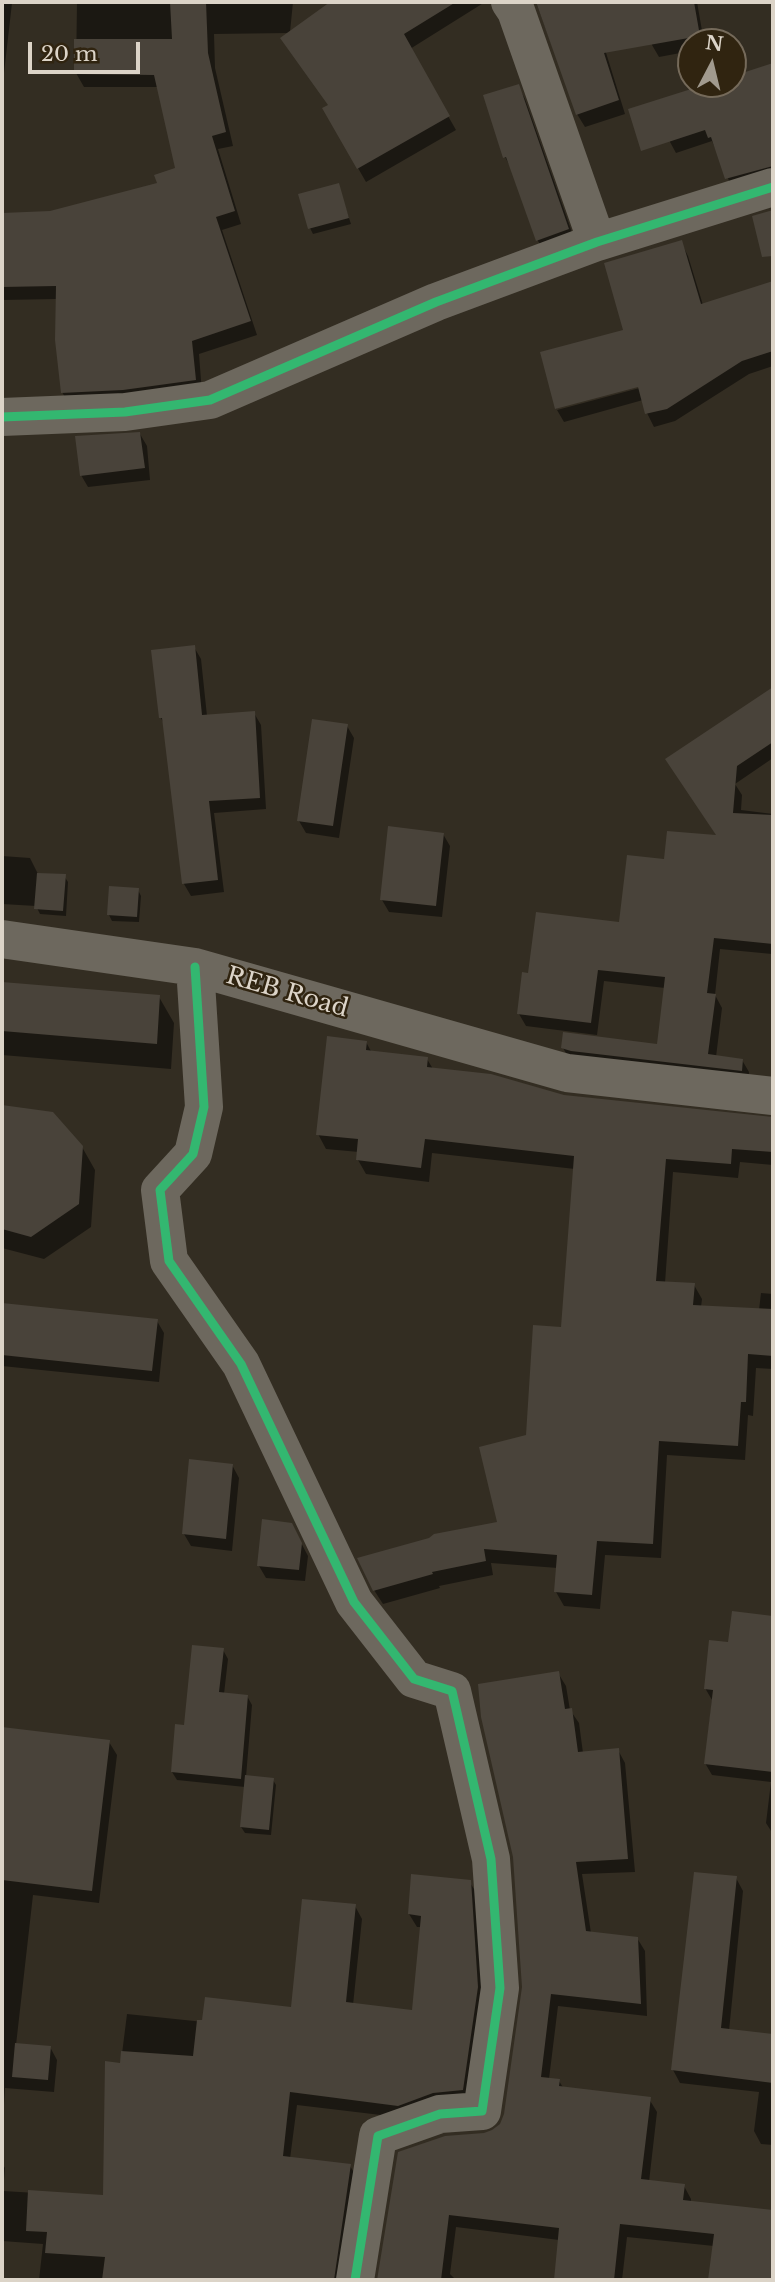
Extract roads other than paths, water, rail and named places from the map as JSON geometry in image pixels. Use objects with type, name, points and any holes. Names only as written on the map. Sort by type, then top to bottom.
[{"type":"street","points":[[510,2],[516,11],[597,242]]},
{"type":"street","points":[[2,417],[125,412],[210,400],[436,302],[597,242],[773,187]]},
{"type":"street","name":"REB Road","points":[[2,939],[195,967],[567,1073],[773,1096]]},
{"type":"street","points":[[195,967],[204,1107],[193,1154],[160,1190],[169,1261],[241,1364],[354,1602],[414,1679],[452,1691],[491,1859],[500,1988],[482,2111],[440,2114],[377,2136],[355,2280]]}]
